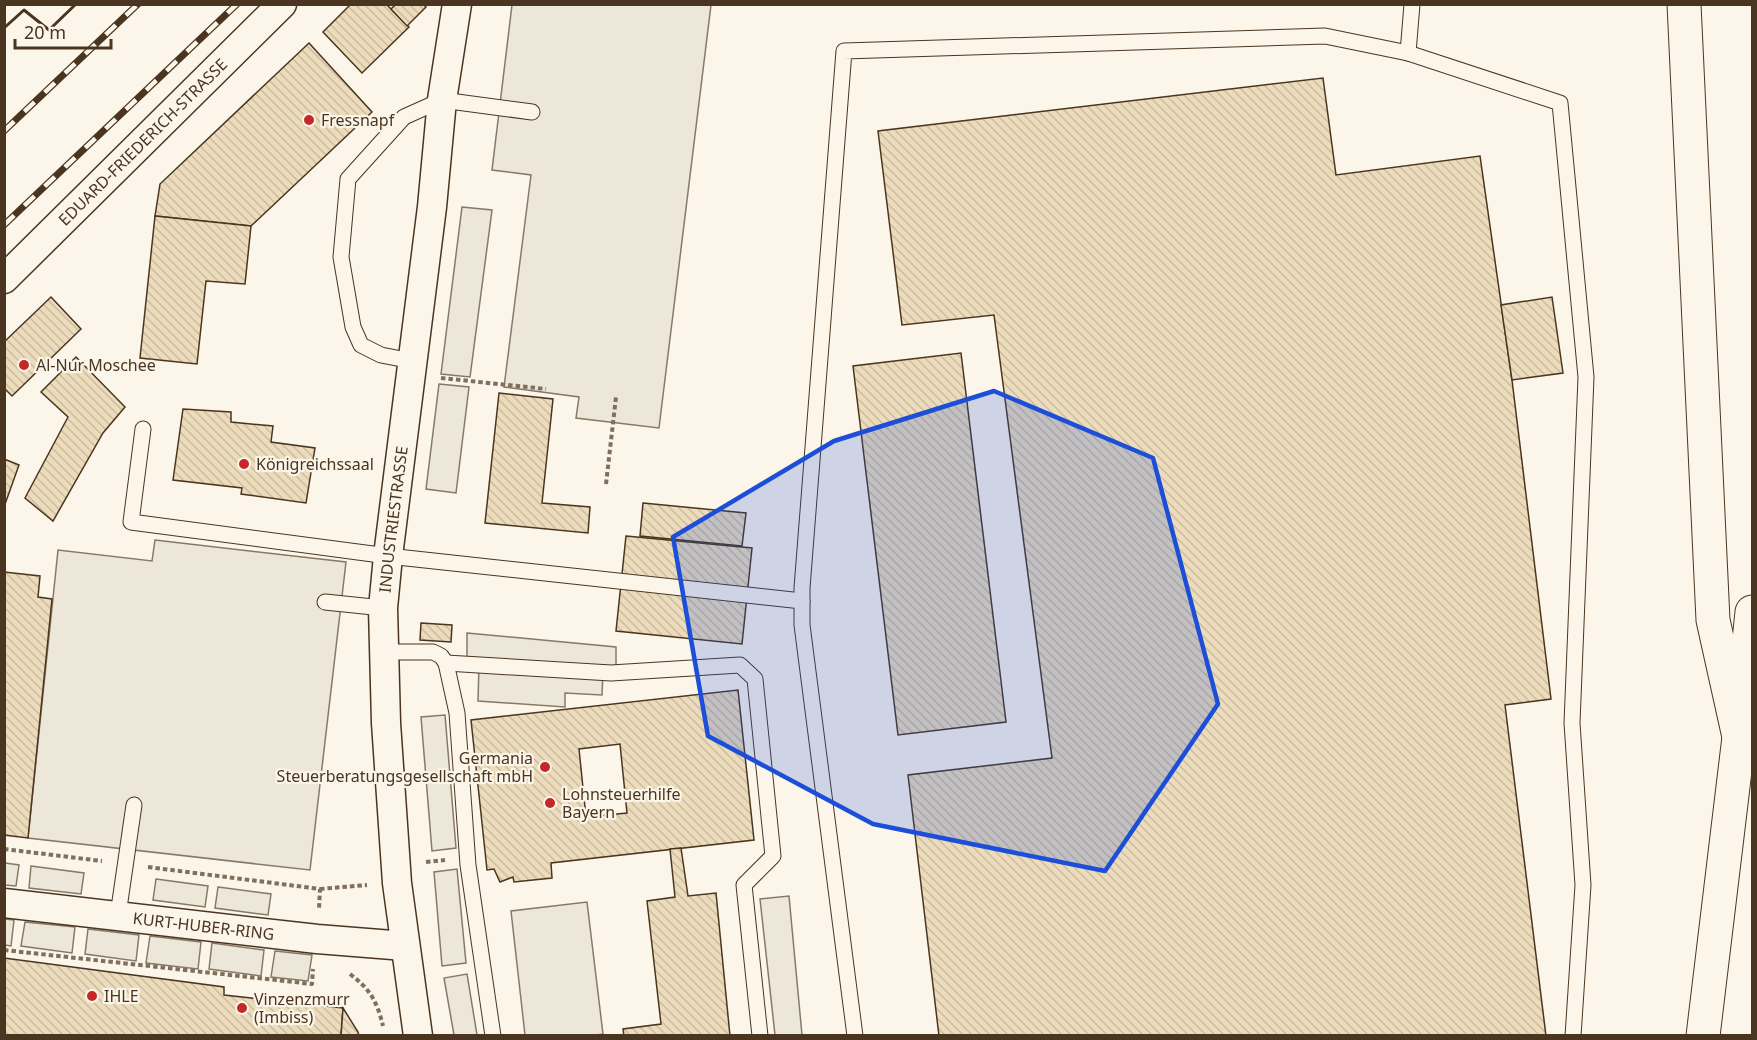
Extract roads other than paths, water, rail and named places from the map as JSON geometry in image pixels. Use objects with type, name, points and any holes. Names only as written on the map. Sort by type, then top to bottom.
[{"type":"highway","points":[[1684,4],[1713,620],[1740,737]]},
{"type":"highway","points":[[1702,1035],[1740,737],[1752,612]]},
{"type":"highway","points":[[1726,844],[1752,798]]},
{"type":"street","name":"EDUARD-FRIEDERICH-STRASSE","points":[[4,279],[282,4]]},
{"type":"street","name":"INDUSTRIESTRASSE","points":[[418,1035],[396,874],[383,652],[383,608],[387,556],[432,207],[442,100],[457,4]]},
{"type":"street","name":"KURT-HUBER-RING","points":[[4,903],[317,939],[405,946]]},
{"type":"lane","points":[[1408,52],[1412,4]]},
{"type":"lane","points":[[855,1035],[802,625],[844,51],[1325,36],[1408,52],[1560,103],[1586,377],[1572,723],[1583,885],[1573,1035]]},
{"type":"lane","points":[[411,368],[362,345],[353,327],[341,257],[348,179],[404,117],[442,100],[532,112]]},
{"type":"lane","points":[[143,429],[131,522],[387,556],[802,601]]},
{"type":"lane","points":[[325,602],[383,608]]},
{"type":"lane","points":[[383,652],[433,652],[441,656],[446,663],[457,713],[467,858],[493,1035]]},
{"type":"lane","points":[[446,663],[611,673],[740,665],[755,679],[773,856],[744,885],[760,1035]]},
{"type":"lane","points":[[118,915],[134,805]]},
{"type":"railway","points":[[4,131],[138,4]]},
{"type":"railway","points":[[4,225],[237,4]]},
{"type":"place","name":"Fressnapf","points":[[309,120]]},
{"type":"place","name":"Al-Nur Moschee","points":[[24,365]]},
{"type":"place","name":"Königreichssaal","points":[[244,464]]},
{"type":"place","name":"Germania Steuerberatungsgesellschaft mbH","points":[[545,767]]},
{"type":"place","name":"Lohnsteuerhilfe Bayern","points":[[550,803]]},
{"type":"place","name":"IHLE","points":[[92,996]]},
{"type":"place","name":"Vinzenzmurr (Imbiss)","points":[[242,1008]]}]
